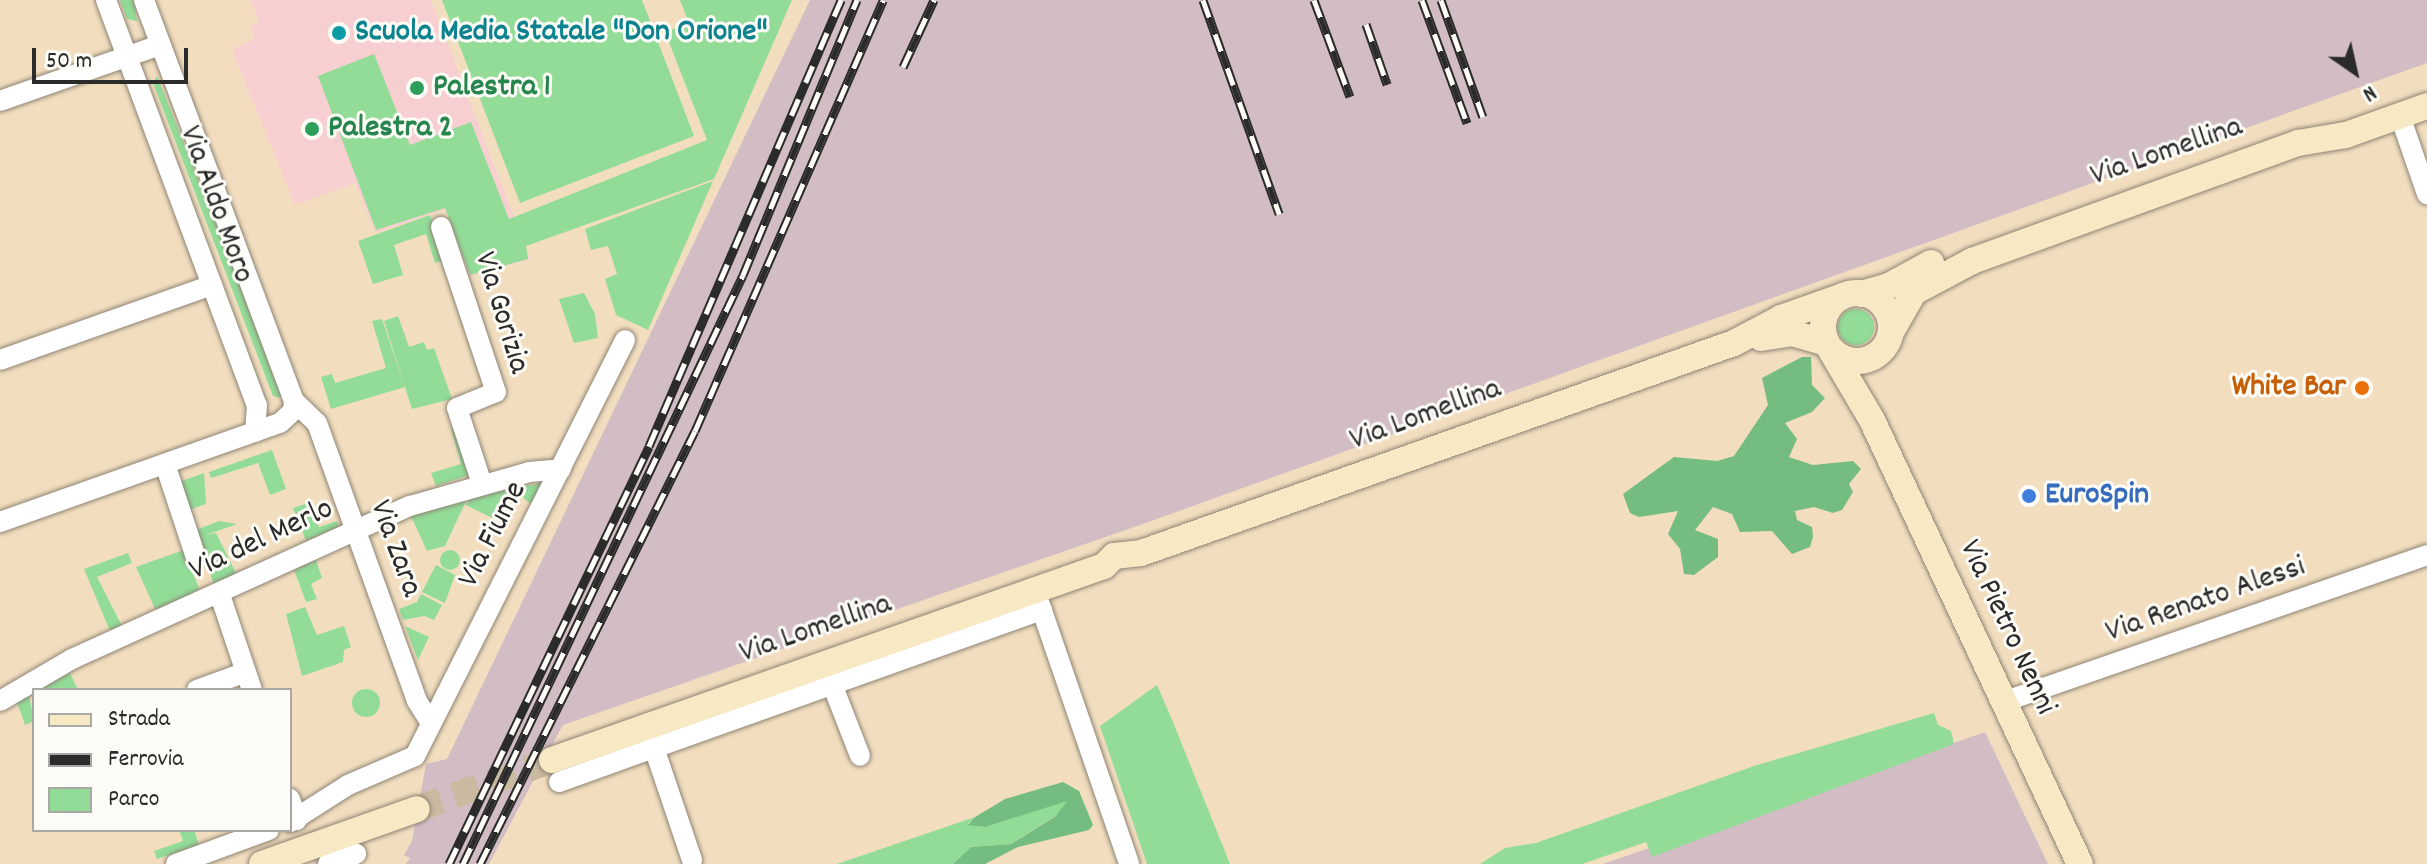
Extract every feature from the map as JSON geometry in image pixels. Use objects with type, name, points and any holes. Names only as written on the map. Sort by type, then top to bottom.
[{"type":"main road","name":"Via Lomellina","points":[[2298,143],[2341,119],[2427,89]]},
{"type":"main road","name":"Via Lomellina","points":[[1734,343],[1792,333],[1861,361],[1886,341],[1902,305],[1927,284],[2058,227],[2298,143],[2346,135],[2427,106]]},
{"type":"main road","name":"Via Lomellina","points":[[555,771],[1038,600],[1104,566],[1119,568],[1141,553],[1734,343],[1781,318],[1889,286],[1941,258],[2058,227]]},
{"type":"main road","points":[[1828,346],[1827,311],[1852,295],[1884,307],[1886,341],[1872,420]]},
{"type":"main road","name":"Via Pietro Nenni","points":[[1828,346],[1872,420],[2080,864]]},
{"type":"main road","points":[[262,864],[417,809]]},
{"type":"street","name":"Via Aldo Moro","points":[[106,0],[257,405],[255,432]]},
{"type":"street","name":"Via Aldo Moro","points":[[144,0],[294,401]]},
{"type":"street","points":[[0,101],[160,45]]},
{"type":"street","points":[[2400,116],[2427,194]]},
{"type":"street","name":"Via Gorizia","points":[[441,227],[496,392],[457,408],[482,484]]},
{"type":"street","points":[[0,360],[212,285]]},
{"type":"street","name":"Via Fiume","points":[[294,821],[348,785],[415,756],[625,340]]},
{"type":"street","points":[[0,522],[255,432],[288,418],[294,401]]},
{"type":"street","name":"Via Zara","points":[[294,401],[317,423],[417,701],[431,723]]},
{"type":"street","points":[[165,464],[196,558]]},
{"type":"street","name":"Via del Merlo","points":[[0,701],[72,659],[220,595],[410,506],[482,484],[561,469]]},
{"type":"street","name":"Via Renato Alessi","points":[[2003,702],[2427,555]]},
{"type":"street","points":[[209,688],[249,681],[220,595]]},
{"type":"street","points":[[1038,600],[1129,864]]},
{"type":"street","name":"Via Lomellina","points":[[555,771],[654,748],[832,684],[1038,600]]},
{"type":"street","name":"Via Lomellina","points":[[832,684],[860,756]]},
{"type":"street","points":[[654,748],[692,860]]},
{"type":"street","points":[[176,864],[264,832]]},
{"type":"street","points":[[328,864],[356,854]]},
{"type":"shaded area","points":[[251,0],[431,0],[530,259],[468,277],[445,209],[376,233],[355,183],[295,205],[232,50],[255,38],[250,26],[259,22]]},
{"type":"shaded area","points":[[810,0],[2427,0],[2427,63],[1140,525],[563,725],[489,864],[406,864],[410,858],[404,855],[412,841],[426,764],[447,759]]},
{"type":"shaded area","points":[[1985,732],[2048,864],[1603,864]]},
{"type":"green space","points":[[120,0],[134,0],[137,21],[127,19]]},
{"type":"green space","points":[[442,0],[642,0],[694,136],[520,203]]},
{"type":"green space","points":[[680,0],[792,0],[714,179],[526,246],[528,259],[470,275],[445,208],[376,230],[318,76],[374,54],[410,145],[471,122],[509,219],[707,140],[665,32],[689,23]]},
{"type":"green space","points":[[157,76],[283,392],[280,398],[273,396],[153,83]]},
{"type":"green space","points":[[713,181],[648,330],[616,315],[605,279],[617,274],[608,246],[591,250],[585,229]]},
{"type":"green space","points":[[430,215],[445,260],[435,263],[426,234],[394,245],[403,275],[373,284],[358,241]]},
{"type":"green space","points":[[584,293],[595,314],[598,338],[574,343],[559,299]]},
{"type":"green space","points":[[1856,309],[1869,314],[1874,327],[1869,340],[1856,345],[1843,340],[1838,327],[1843,314]]},
{"type":"green space","points":[[398,316],[409,347],[424,342],[427,350],[434,348],[452,399],[412,409],[384,321]]},
{"type":"green space","points":[[382,319],[405,387],[331,409],[321,377],[332,374],[335,383],[386,368],[372,321]]},
{"type":"green space","points":[[1802,357],[1811,357],[1812,385],[1825,398],[1812,412],[1785,423],[1797,439],[1789,457],[1813,465],[1853,461],[1861,469],[1849,484],[1853,492],[1842,510],[1833,513],[1814,507],[1795,511],[1797,520],[1812,527],[1813,537],[1810,547],[1792,554],[1772,531],[1740,532],[1732,514],[1713,507],[1695,530],[1718,539],[1718,557],[1694,575],[1684,574],[1680,549],[1668,534],[1678,511],[1639,517],[1630,513],[1623,494],[1674,457],[1717,461],[1734,456],[1768,405],[1762,378]]},
{"type":"green space","points":[[457,428],[472,474],[436,486],[431,473],[461,464],[451,429]]},
{"type":"green space","points":[[272,450],[286,489],[270,495],[258,463],[211,478],[209,472]]},
{"type":"green space","points":[[204,473],[206,504],[189,510],[179,482]]},
{"type":"green space","points":[[542,483],[531,504],[515,491],[507,500],[502,498],[492,518],[466,505],[470,496]]},
{"type":"green space","points":[[468,497],[445,546],[427,551],[411,516]]},
{"type":"green space","points":[[308,503],[319,527],[337,521],[339,527],[306,541],[293,508]]},
{"type":"green space","points":[[219,521],[237,524],[206,535],[216,533],[237,575],[214,585],[196,530]]},
{"type":"green space","points":[[184,550],[200,591],[156,611],[136,567]]},
{"type":"green space","points":[[450,550],[457,553],[460,560],[457,567],[450,570],[443,567],[440,560],[443,553]]},
{"type":"green space","points":[[128,553],[132,563],[97,577],[122,626],[110,631],[84,569]]},
{"type":"green space","points":[[316,560],[322,578],[311,584],[317,599],[306,602],[294,570]]},
{"type":"green space","points":[[436,565],[455,575],[445,603],[422,592]]},
{"type":"green space","points":[[421,594],[442,605],[434,620],[424,616],[403,620],[399,609],[417,602]]},
{"type":"green space","points":[[305,607],[317,635],[344,626],[351,647],[344,650],[343,662],[302,676],[286,614]]},
{"type":"green space","points":[[405,626],[429,637],[418,660]]},
{"type":"green space","points":[[70,673],[77,688],[42,688]]},
{"type":"green space","points":[[1157,685],[1230,864],[1147,864],[1100,726]]},
{"type":"green space","points":[[366,689],[376,693],[380,703],[376,713],[366,717],[356,713],[352,703],[356,693]]},
{"type":"green space","points":[[29,695],[32,722],[25,725],[17,702]]},
{"type":"green space","points":[[1934,713],[1938,725],[1951,731],[1954,744],[1652,857],[1646,842],[1582,864],[1480,864],[1505,848],[1536,843],[1754,766]]},
{"type":"green space","points":[[1063,782],[1079,791],[1093,825],[1089,830],[1018,847],[985,864],[953,864],[971,847],[1011,844],[1056,816],[1067,801],[985,827],[968,825],[975,817],[1005,799]]},
{"type":"green space","points":[[1067,800],[1065,810],[1011,844],[971,847],[953,864],[837,864],[975,817],[968,824],[985,827]]},
{"type":"green space","points":[[180,832],[195,832],[199,845],[157,859],[154,851],[183,841]]},
{"type":"tunnel","points":[[417,809],[552,760]]},
{"type":"railway","points":[[449,864],[649,446],[841,0]]},
{"type":"railway","points":[[463,864],[743,275],[857,0]]},
{"type":"railway","points":[[480,864],[695,431],[883,0]]},
{"type":"railway","points":[[903,67],[934,0]]},
{"type":"railway","points":[[1203,0],[1279,214]]},
{"type":"railway","points":[[1314,0],[1350,97]]},
{"type":"railway","points":[[1422,0],[1467,123]]},
{"type":"railway","points":[[1441,0],[1483,117]]},
{"type":"railway","points":[[1366,24],[1387,84]]},
{"type":"place","name":"Scuola Media Statale \"Don Orione\"","points":[[339,33]]},
{"type":"place","name":"Palestra 1","points":[[417,88]]},
{"type":"place","name":"Palestra 2","points":[[312,129]]},
{"type":"place","name":"White Bar","points":[[2362,388]]},
{"type":"place","name":"EuroSpin","points":[[2029,496]]}]
